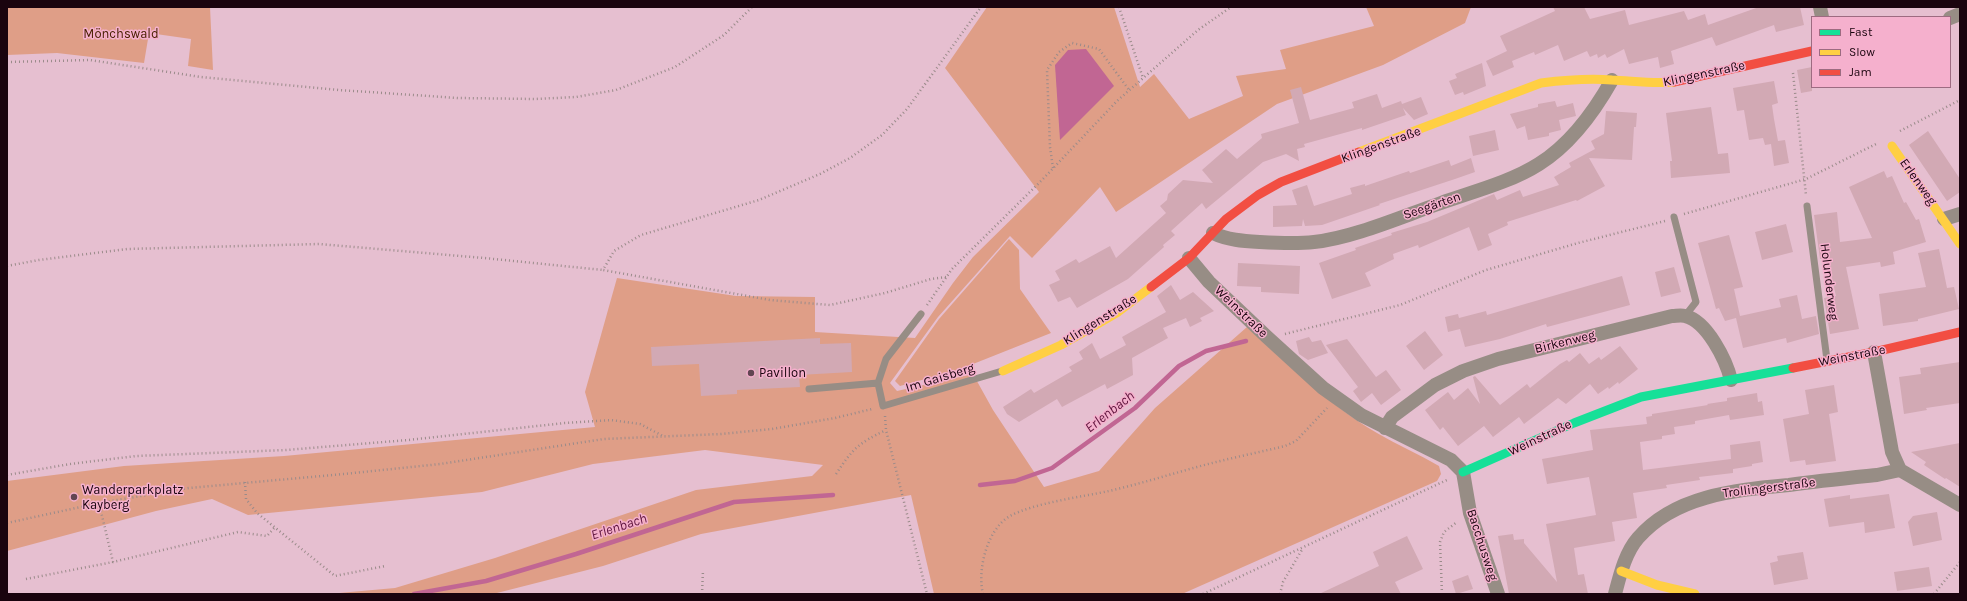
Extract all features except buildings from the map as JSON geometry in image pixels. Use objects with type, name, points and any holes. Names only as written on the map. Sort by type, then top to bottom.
[{"type":"street","name":"Klingenstraße","points":[[1003,371],[1061,345],[1118,312],[1189,258],[1226,219],[1258,194],[1281,182],[1541,83],[1572,79],[1612,80],[1651,84],[1681,81],[1791,54],[1811,51]]},
{"type":"street","name":"Seegärten","points":[[1213,233],[1222,238],[1250,242],[1288,244],[1315,242],[1339,238],[1478,190],[1521,173],[1539,164],[1557,151],[1579,129],[1599,102],[1612,80]]},
{"type":"street","name":"Erlenweg","points":[[1892,146],[1960,244]]},
{"type":"street","name":"Erlenweg","points":[[1944,219],[1960,214]]},
{"type":"street","name":"Weinstraße","points":[[1189,258],[1209,282],[1275,345],[1324,388],[1361,415],[1451,460],[1463,472],[1516,450],[1606,408],[1641,397],[1874,352],[1960,332]]},
{"type":"street","name":"Birkenweg","points":[[1385,428],[1392,417],[1435,385],[1463,371],[1498,359],[1646,321],[1672,316],[1685,316]]},
{"type":"street","points":[[1685,316],[1702,327],[1715,342],[1729,370],[1731,380]]},
{"type":"street","points":[[1874,352],[1892,452],[1900,470],[1960,505]]},
{"type":"street","name":"Trollingerstraße","points":[[1614,594],[1621,571],[1637,539],[1654,522],[1686,505],[1727,491],[1877,475],[1900,470]]},
{"type":"street","name":"Bacchusweg","points":[[1463,472],[1470,513],[1498,594]]},
{"type":"street","points":[[1621,571],[1675,591],[1695,594]]},
{"type":"lane","name":"Holunderweg","points":[[1807,206],[1827,361]]},
{"type":"lane","points":[[1674,217],[1696,302],[1685,316]]},
{"type":"lane","points":[[883,406],[878,383],[886,359],[921,314]]},
{"type":"lane","name":"Im Gaisberg","points":[[883,406],[1003,371]]},
{"type":"lane","points":[[809,388],[878,383]]},
{"type":"path","points":[[7,62],[90,60],[201,77],[410,95],[535,99],[576,97],[616,90],[675,67],[724,35],[752,7]]},
{"type":"path","points":[[604,270],[614,250],[642,235],[759,200],[820,174],[850,158],[882,135],[907,109],[981,7]]},
{"type":"path","points":[[1119,7],[1143,78]]},
{"type":"path","points":[[921,314],[952,269],[1129,90],[1198,30],[1231,7]]},
{"type":"path","points":[[1053,168],[1050,148],[1047,70],[1059,52],[1072,43],[1099,49],[1129,90]]},
{"type":"path","points":[[1791,54],[1806,179],[1807,206]]},
{"type":"path","points":[[1895,134],[1960,100]]},
{"type":"path","points":[[1275,345],[1286,333],[1400,305],[1486,270],[1578,243],[1655,224],[1674,217],[1806,179],[1847,160],[1881,141]]},
{"type":"path","points":[[7,266],[39,260],[127,249],[319,244],[604,270],[770,300],[830,304],[885,293],[931,279],[946,277]]},
{"type":"path","points":[[983,594],[980,584],[981,569],[992,533],[1009,516],[1038,506],[1110,490],[1285,446],[1296,441],[1337,398]]},
{"type":"path","points":[[7,523],[99,503],[189,488],[440,464],[604,439],[721,434],[772,429],[835,418],[883,406],[886,430],[927,594]]},
{"type":"path","points":[[7,475],[70,464],[136,456],[286,450],[408,440],[611,420],[640,424],[664,436]]},
{"type":"path","points":[[836,474],[851,452],[865,440],[886,430]]},
{"type":"path","points":[[1203,594],[1463,472]]},
{"type":"path","points":[[245,482],[246,499],[256,513],[335,576],[385,566]]},
{"type":"path","points":[[99,503],[113,562]]},
{"type":"path","points":[[1442,594],[1440,542],[1444,532],[1470,513]]},
{"type":"path","points":[[26,579],[113,562],[238,532],[267,536],[275,527]]},
{"type":"path","points":[[1280,594],[1283,582],[1303,547]]},
{"type":"path","points":[[1934,594],[1960,562]]},
{"type":"path","points":[[702,594],[703,570]]},
{"type":"green space","name":"Mönchswald","points":[[7,7],[210,7],[213,70],[188,66],[191,39],[149,33],[144,63],[57,53],[7,55]]},
{"type":"green space","points":[[987,7],[1114,7],[1140,87],[1154,74],[1189,119],[1243,96],[1236,76],[1286,69],[1280,50],[1374,26],[1366,7],[1471,7],[1465,23],[1383,65],[1277,104],[1116,212],[1100,187],[1032,258],[1010,236],[938,317],[890,383],[897,391],[973,374],[993,410],[1044,487],[1099,471],[1155,408],[1247,327],[1278,356],[1342,410],[1392,442],[1439,466],[1441,474],[1437,481],[1182,594],[934,594],[911,495],[701,534],[603,566],[493,594],[328,594],[395,588],[495,558],[696,490],[812,476],[823,465],[705,450],[593,464],[482,492],[248,515],[212,499],[156,511],[7,551],[7,481],[124,466],[284,456],[595,427],[585,392],[617,278],[736,296],[815,297],[815,332],[915,338],[973,257],[1039,192],[945,68]]},
{"type":"green space","points":[[1009,239],[1019,250],[1020,289],[1051,333],[958,370],[900,386],[895,381],[939,319]]},
{"type":"shaded area","points":[[1086,49],[1114,86],[1060,140],[1055,65],[1068,50]]},
{"type":"waterway","name":"Erlenbach","points":[[980,485],[1015,481],[1052,468],[1135,408],[1179,366],[1206,351],[1246,341]]},
{"type":"waterway","name":"Erlenbach","points":[[414,594],[486,581],[576,554],[734,502],[833,495]]},
{"type":"traffic: fast","points":[[1463,472],[1574,423],[1641,397],[1793,368]]},
{"type":"traffic: slow","points":[[1359,152],[1541,83],[1594,79],[1651,83],[1674,82]]},
{"type":"traffic: slow","points":[[1892,146],[1960,244]]},
{"type":"traffic: slow","points":[[1003,371],[1061,345],[1118,312],[1151,287]]},
{"type":"traffic: slow","points":[[1621,571],[1657,585],[1695,594]]},
{"type":"traffic: jam","points":[[1674,82],[1811,51]]},
{"type":"traffic: jam","points":[[1151,287],[1189,258],[1226,219],[1258,195],[1281,182],[1359,152]]},
{"type":"traffic: jam","points":[[1793,368],[1874,352],[1960,332]]},
{"type":"place","name":"Pavillon","points":[[751,373]]},
{"type":"place","name":"Wanderparkplatz Kayberg","points":[[74,497]]}]
